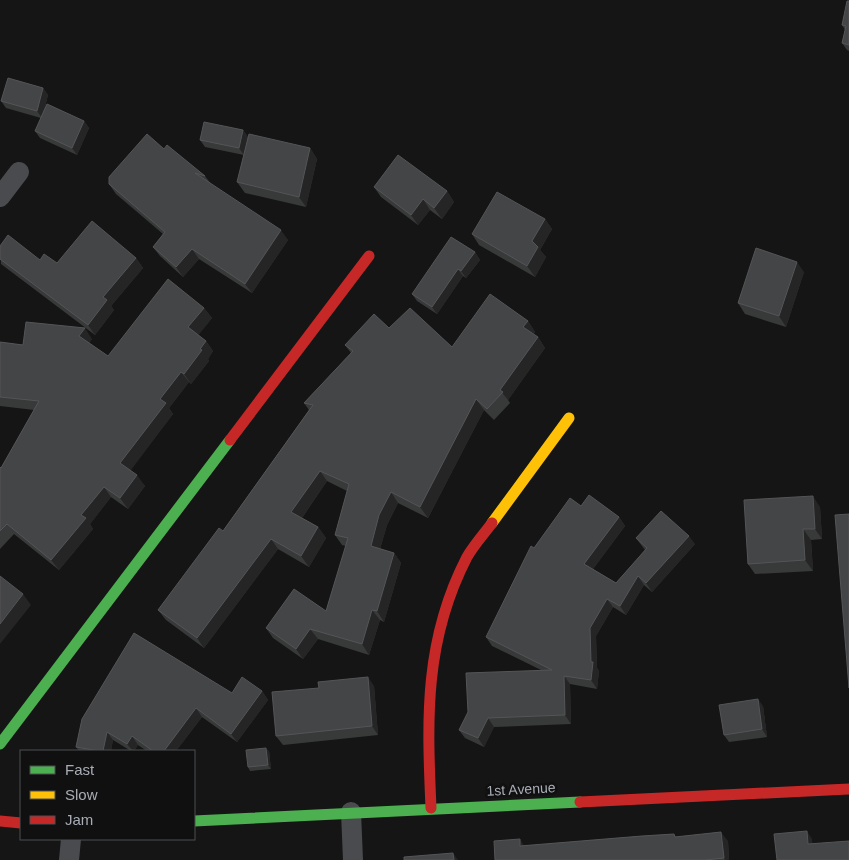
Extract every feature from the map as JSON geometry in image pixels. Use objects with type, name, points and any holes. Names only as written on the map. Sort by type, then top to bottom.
[{"type":"street","points":[[0,197],[19,172]]},
{"type":"street","points":[[0,744],[369,256]]},
{"type":"street","points":[[431,808],[428,731],[431,670],[445,607],[468,556],[569,418]]},
{"type":"street","name":"1st Avenue","points":[[195,821],[849,789]]},
{"type":"street","points":[[351,812],[353,860]]},
{"type":"street","points":[[0,821],[20,823]]},
{"type":"street","points":[[69,860],[71,840]]},
{"type":"building","points":[[847,1],[849,1],[849,45],[842,43],[846,26],[842,25]]},
{"type":"building","points":[[8,78],[43,88],[37,111],[1,101]]},
{"type":"building","points":[[47,104],[84,121],[72,148],[35,131]]},
{"type":"building","points":[[204,122],[243,130],[239,148],[200,140]]},
{"type":"building","points":[[147,134],[164,149],[167,145],[205,176],[195,173],[281,230],[245,284],[192,249],[176,267],[153,247],[165,232],[109,184],[109,177]]},
{"type":"building","points":[[249,134],[310,148],[299,197],[237,182]]},
{"type":"building","points":[[398,155],[447,191],[434,208],[423,199],[411,215],[374,187]]},
{"type":"building","points":[[497,192],[545,219],[532,241],[538,247],[527,266],[472,234]]},
{"type":"building","points":[[92,221],[136,258],[103,297],[107,300],[88,325],[0,259],[0,246],[8,235],[40,260],[44,254],[57,263]]},
{"type":"building","points":[[451,237],[475,252],[461,271],[458,269],[432,307],[412,294]]},
{"type":"building","points":[[756,248],[797,262],[779,316],[738,303]]},
{"type":"building","points":[[168,279],[204,308],[188,327],[206,341],[200,349],[202,350],[184,374],[181,372],[160,399],[166,403],[120,463],[137,475],[120,498],[104,487],[81,515],[86,518],[51,560],[7,524],[0,531],[0,467],[39,401],[0,397],[0,342],[23,345],[26,322],[85,328],[79,336],[108,356]]},
{"type":"building","points":[[490,294],[528,321],[523,327],[538,337],[500,390],[503,392],[487,409],[476,399],[420,507],[391,492],[379,515],[371,546],[394,553],[377,611],[372,610],[362,644],[310,629],[296,649],[266,628],[294,589],[326,611],[348,538],[335,535],[349,484],[320,471],[291,512],[318,527],[301,556],[271,539],[197,638],[158,610],[219,528],[223,531],[313,405],[304,403],[353,351],[345,345],[374,314],[389,328],[410,308],[452,347]]},
{"type":"building","points":[[589,495],[619,517],[584,564],[616,583],[647,548],[636,538],[661,511],[689,536],[646,583],[638,576],[620,606],[607,599],[590,628],[591,662],[593,662],[591,680],[564,676],[565,715],[488,718],[478,738],[459,730],[468,712],[466,673],[552,670],[486,637],[531,546],[534,548],[570,498],[581,506]]},
{"type":"building","points":[[813,496],[815,529],[803,529],[805,560],[748,564],[744,500]]},
{"type":"building","points":[[849,514],[849,688],[835,515]]},
{"type":"building","points":[[0,576],[23,594],[0,624]]},
{"type":"building","points":[[134,633],[232,693],[242,677],[262,691],[231,734],[196,708],[165,750],[152,750],[132,736],[127,744],[107,732],[103,750],[76,747],[82,719]]},
{"type":"building","points":[[368,677],[372,726],[276,736],[272,692],[319,688],[318,682]]},
{"type":"building","points":[[758,699],[762,729],[724,735],[719,705]]},
{"type":"building","points":[[266,748],[268,765],[248,767],[246,750]]},
{"type":"building","points":[[807,831],[808,844],[849,841],[849,860],[777,860],[774,834]]},
{"type":"building","points":[[721,832],[724,858],[705,860],[495,860],[494,841],[520,839],[520,846],[674,834],[675,837]]},
{"type":"building","points":[[453,853],[454,860],[404,860],[404,857]]},
{"type":"traffic: fast","points":[[0,744],[230,440]]},
{"type":"traffic: fast","points":[[195,821],[580,802]]},
{"type":"traffic: slow","points":[[492,523],[569,418]]},
{"type":"traffic: jam","points":[[230,440],[369,256]]},
{"type":"traffic: jam","points":[[431,808],[429,711],[436,649],[453,588],[467,557],[492,523]]},
{"type":"traffic: jam","points":[[580,802],[849,789]]},
{"type":"traffic: jam","points":[[0,821],[20,823]]}]
